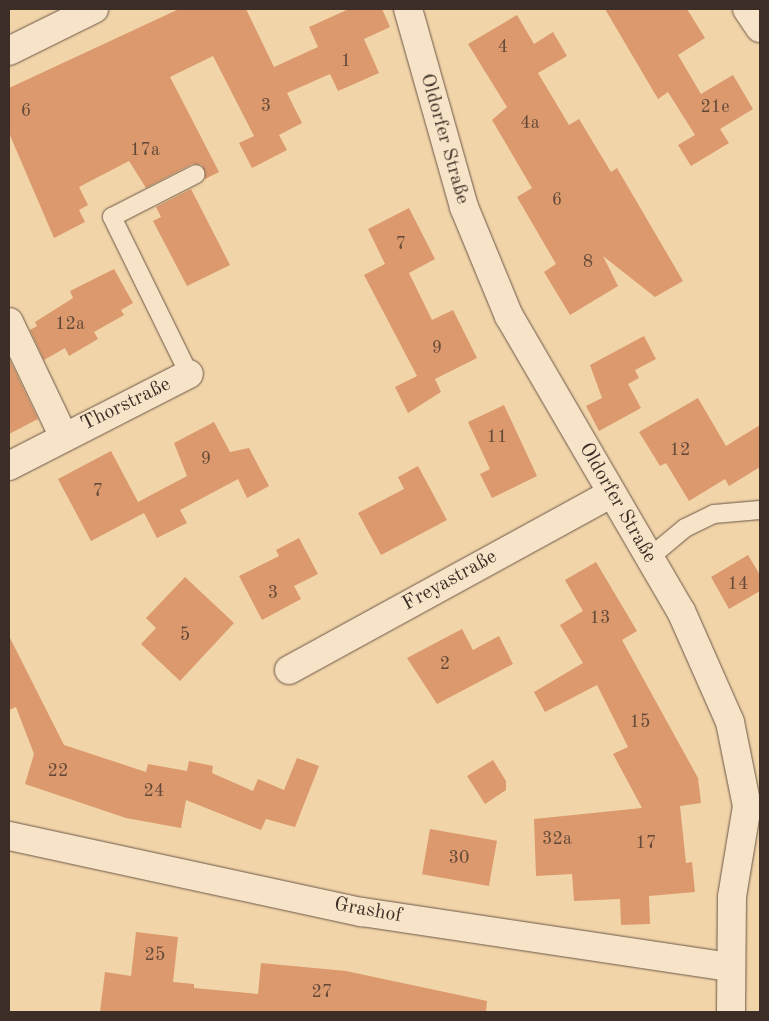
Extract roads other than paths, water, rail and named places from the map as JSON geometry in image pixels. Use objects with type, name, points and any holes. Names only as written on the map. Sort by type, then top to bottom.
[{"type":"street","points":[[9,51],[94,9]]},
{"type":"street","name":"Oldorfer Straße","points":[[408,9],[464,207],[509,316],[681,611],[730,722],[754,805],[732,898],[731,1012]]},
{"type":"street","points":[[747,9],[760,28]]},
{"type":"street","name":"Thorstraße","points":[[9,322],[64,435]]},
{"type":"street","name":"Thorstraße","points":[[9,466],[64,435],[189,374]]},
{"type":"street","name":"Freyastraße","points":[[289,670],[612,493]]},
{"type":"street","name":"Grashof","points":[[9,836],[362,912],[730,967]]},
{"type":"lane","points":[[189,374],[112,217],[196,174]]},
{"type":"lane","points":[[649,558],[685,528],[714,514],[760,510]]}]
